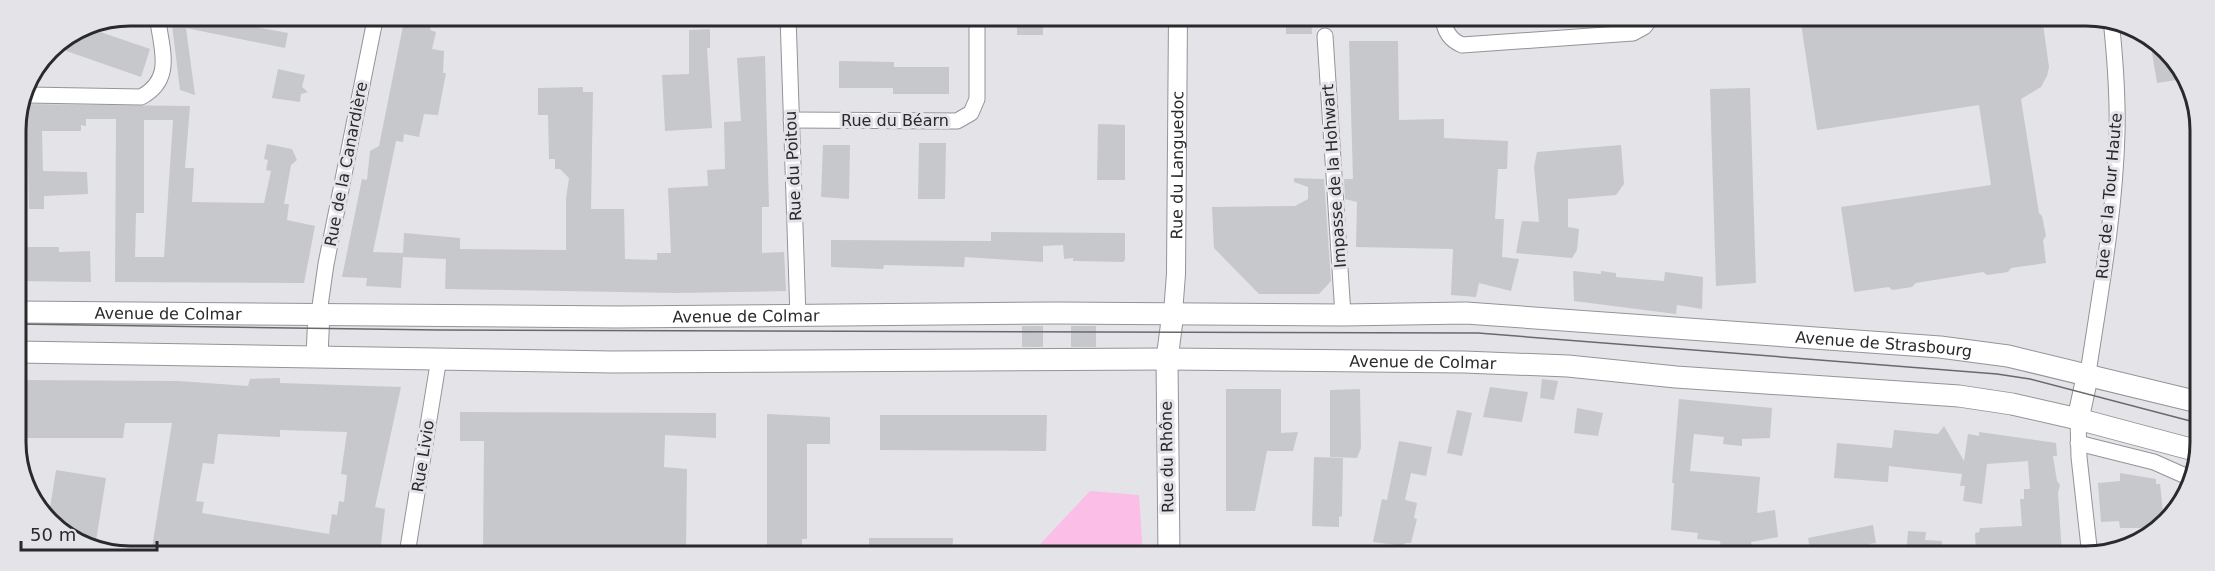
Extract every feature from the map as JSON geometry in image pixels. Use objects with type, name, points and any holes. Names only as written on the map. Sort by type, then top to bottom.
[{"type":"main road","name":"Avenue de Colmar","points":[[26,312],[319,313],[617,318],[1466,313],[1677,330]]},
{"type":"main road","points":[[317,355],[319,313]]},
{"type":"main road","points":[[1167,359],[1173,313]]},
{"type":"main road","name":"Avenue de Strasbourg","points":[[1677,330],[1940,347],[2008,356],[2088,373],[2190,400]]},
{"type":"main road","name":"Avenue de Colmar","points":[[26,352],[695,362],[1167,359],[1464,362],[1568,366],[1676,377],[1959,396],[2012,404],[2078,419]]},
{"type":"main road","name":"Rue du Rhône","points":[[1167,359],[1169,545]]},
{"type":"main road","points":[[2088,373],[2078,419],[2189,449]]},
{"type":"street","points":[[32,95],[141,96],[156,89],[164,73],[158,26]]},
{"type":"street","name":"Rue de la Canardière","points":[[319,313],[325,271],[374,26]]},
{"type":"street","name":"Rue du Poitou","points":[[788,26],[798,317]]},
{"type":"street","name":"Rue du Béarn","points":[[791,120],[957,121],[971,113],[977,99],[977,26]]},
{"type":"street","name":"Rue du Languedoc","points":[[1173,313],[1176,274],[1178,26]]},
{"type":"street","points":[[1446,26],[1454,42],[1462,45],[1633,33],[1645,26]]},
{"type":"street","name":"Rue de la Tour Haute","points":[[2088,373],[2110,222],[2117,135],[2117,76],[2112,29]]},
{"type":"street","name":"Impasse de la Hohwart","points":[[1325,36],[1342,315]]},
{"type":"street","name":"Rue Livio","points":[[408,546],[439,358]]},
{"type":"street","points":[[2078,419],[2078,443],[2089,545]]},
{"type":"street","points":[[2078,443],[2154,462],[2184,475]]},
{"type":"shaded area","points":[[1090,491],[1139,495],[1142,545],[1039,546]]},
{"type":"building","points":[[172,26],[256,26],[288,33],[285,48],[186,28],[195,95],[180,90]]},
{"type":"building","points":[[403,26],[431,26],[430,30],[436,32],[432,49],[444,51],[443,73],[446,73],[438,115],[424,114],[419,137],[404,134],[403,142],[396,141],[373,252],[403,253],[404,233],[460,238],[460,249],[566,250],[566,199],[569,178],[560,169],[555,169],[555,159],[549,159],[548,115],[538,115],[538,88],[583,87],[583,92],[593,92],[591,209],[624,209],[625,259],[657,260],[657,253],[671,253],[668,188],[708,186],[707,170],[725,169],[724,122],[741,121],[737,58],[765,56],[769,207],[762,207],[762,253],[784,252],[786,291],[677,293],[445,289],[446,259],[403,257],[401,288],[366,286],[367,278],[342,277],[362,179],[367,180],[370,151],[379,146]]},
{"type":"building","points":[[1017,26],[1043,26],[1043,35],[1017,35]]},
{"type":"building","points":[[1286,26],[1312,26],[1312,34],[1286,34]]},
{"type":"building","points":[[1801,26],[2043,26],[2049,67],[2047,76],[2041,87],[2021,99],[2039,213],[2042,216],[2046,236],[2043,240],[2046,263],[2011,268],[2008,272],[1987,275],[1983,272],[1916,283],[1912,287],[1892,290],[1889,287],[1854,292],[1841,207],[1991,185],[1979,105],[1817,130]]},
{"type":"building","points":[[710,29],[710,48],[707,48],[712,128],[665,131],[662,75],[689,74],[689,30]]},
{"type":"building","points":[[97,31],[150,49],[141,77],[63,50],[77,39]]},
{"type":"building","points":[[1349,41],[1398,41],[1399,120],[1444,119],[1444,138],[1508,141],[1507,169],[1498,169],[1495,219],[1504,219],[1502,257],[1519,259],[1511,291],[1479,283],[1476,297],[1451,295],[1453,249],[1356,247],[1357,202],[1345,199],[1344,179],[1353,179]]},
{"type":"building","points":[[2152,49],[2168,66],[2177,80],[2157,83]]},
{"type":"building","points":[[839,61],[894,62],[894,67],[949,67],[949,94],[893,94],[893,88],[839,88]]},
{"type":"building","points":[[278,69],[305,75],[302,87],[308,92],[301,94],[300,102],[272,98]]},
{"type":"building","points":[[1750,88],[1756,283],[1716,286],[1710,89]]},
{"type":"building","points":[[29,104],[190,106],[185,168],[194,168],[192,202],[264,203],[271,171],[266,170],[268,160],[264,159],[267,144],[292,149],[297,160],[291,165],[284,204],[289,204],[287,220],[315,226],[304,283],[115,282],[116,119],[86,119],[86,126],[81,125],[81,131],[42,131],[43,171],[87,172],[88,194],[44,196],[44,209],[29,209],[27,119]],"holes":[[[144,120],[173,120],[164,257],[135,257],[136,213],[144,213]]]},
{"type":"building","points":[[1098,124],[1125,125],[1125,180],[1097,180]]},
{"type":"building","points":[[919,143],[946,143],[945,199],[918,199]]},
{"type":"building","points":[[823,145],[850,145],[849,199],[821,197]]},
{"type":"building","points":[[1621,145],[1624,184],[1616,195],[1568,199],[1568,227],[1579,229],[1577,250],[1572,258],[1516,253],[1522,221],[1539,222],[1534,167],[1537,152]]},
{"type":"building","points":[[1294,178],[1324,179],[1331,281],[1319,294],[1259,294],[1214,248],[1212,207],[1295,206],[1308,199],[1308,187],[1294,182]]},
{"type":"building","points":[[991,232],[1125,233],[1125,260],[1123,262],[1064,259],[1063,245],[1043,246],[1043,262],[965,257],[964,267],[884,265],[883,269],[831,267],[831,240],[991,241]]},
{"type":"building","points":[[26,247],[59,247],[59,252],[90,251],[91,282],[26,281]]},
{"type":"building","points":[[1573,271],[1601,274],[1601,271],[1616,273],[1616,277],[1664,281],[1665,272],[1703,277],[1702,309],[1677,305],[1676,314],[1574,301]]},
{"type":"building","points":[[1022,326],[1043,326],[1043,347],[1022,347]]},
{"type":"building","points":[[1071,326],[1096,326],[1096,347],[1071,347]]},
{"type":"building","points":[[280,378],[280,383],[401,387],[375,507],[385,509],[381,546],[152,546],[172,423],[125,423],[123,438],[26,438],[26,380],[178,381],[248,386],[250,379]],"holes":[[[280,430],[347,432],[341,474],[347,475],[344,502],[339,501],[337,515],[332,514],[329,534],[202,513],[204,502],[196,501],[203,463],[214,464],[218,434],[280,437]]]},
{"type":"building","points":[[1542,379],[1558,381],[1554,400],[1540,398]]},
{"type":"building","points":[[1490,387],[1528,392],[1522,422],[1483,417]]},
{"type":"building","points":[[1226,389],[1281,389],[1281,433],[1298,432],[1293,451],[1267,451],[1255,511],[1226,511]]},
{"type":"building","points":[[1360,389],[1361,448],[1357,458],[1330,457],[1330,390]]},
{"type":"building","points":[[1679,399],[1772,408],[1770,438],[1742,439],[1742,446],[1723,444],[1724,437],[1694,434],[1690,471],[1760,477],[1757,513],[1775,510],[1778,537],[1751,542],[1752,545],[1721,545],[1720,541],[1697,539],[1698,533],[1671,530],[1674,483],[1672,483]]},
{"type":"building","points":[[1577,408],[1603,413],[1598,436],[1574,433]]},
{"type":"building","points":[[1457,410],[1472,413],[1462,456],[1447,453]]},
{"type":"building","points":[[460,412],[716,413],[716,438],[665,435],[664,467],[687,469],[686,546],[483,546],[484,441],[460,441]]},
{"type":"building","points":[[767,414],[830,417],[830,444],[807,444],[807,539],[802,539],[802,546],[767,546]]},
{"type":"building","points":[[880,415],[1047,415],[1046,451],[880,450]]},
{"type":"building","points":[[1944,426],[1964,461],[1968,434],[1979,436],[1979,432],[2056,443],[2057,456],[2053,456],[2057,481],[2060,485],[2058,493],[2061,545],[1976,545],[1975,533],[1979,532],[1980,528],[2022,526],[2020,499],[2024,499],[2024,489],[2030,489],[2028,461],[1987,464],[1982,504],[1963,501],[1965,486],[1960,486],[1962,474],[1889,466],[1888,482],[1834,478],[1837,443],[1892,448],[1894,430],[1938,434]]},
{"type":"building","points":[[1399,441],[1432,447],[1426,476],[1411,473],[1405,500],[1417,503],[1414,518],[1417,519],[1411,543],[1399,545],[1373,542],[1382,499],[1387,500]]},
{"type":"building","points":[[1314,457],[1343,458],[1342,516],[1339,517],[1339,527],[1312,526]]},
{"type":"building","points":[[56,470],[106,478],[96,540],[77,532],[50,508]]},
{"type":"building","points":[[2120,473],[2156,479],[2156,484],[2160,484],[2163,511],[2143,528],[2120,528],[2119,521],[2101,522],[2098,483],[2120,481]]},
{"type":"building","points":[[1873,525],[1876,543],[1869,545],[1809,545],[1808,538]]},
{"type":"building","points":[[1908,531],[1926,532],[1925,540],[1942,541],[1942,545],[1907,545]]},
{"type":"building","points":[[869,538],[953,538],[953,546],[869,546]]},
{"type":"tram line","points":[[26,324],[439,330],[1478,333],[1997,374],[2030,379],[2190,421]]}]
